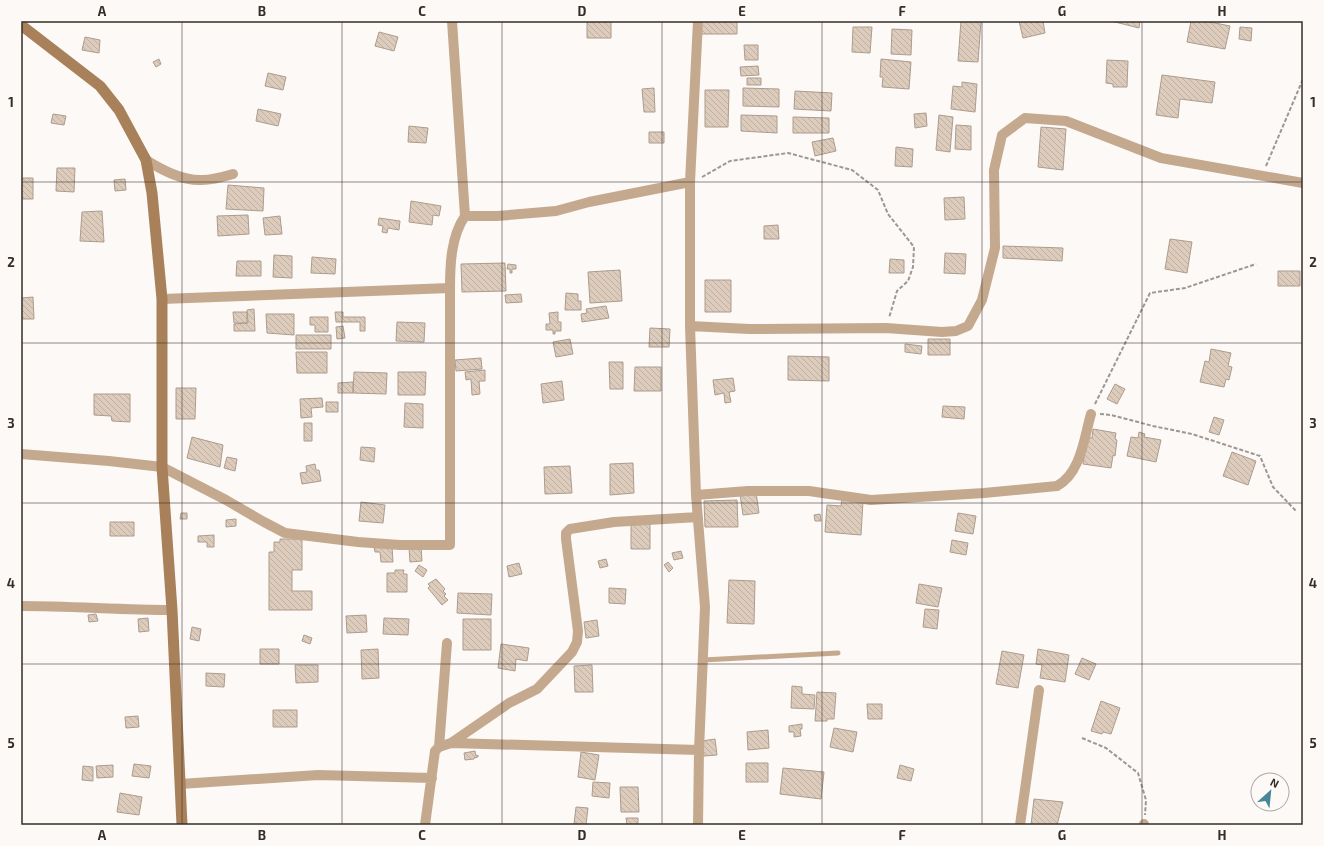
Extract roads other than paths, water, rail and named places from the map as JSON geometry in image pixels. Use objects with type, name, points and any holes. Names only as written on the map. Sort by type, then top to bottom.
[{"type":"main road","points":[[21,24],[100,86],[120,110],[146,160],[152,193],[162,299],[162,467],[172,610],[182,825]]},
{"type":"street","points":[[21,454],[109,460],[162,467],[285,533],[393,545],[450,545],[450,272],[456,235],[459,225],[465,216],[452,21]]},
{"type":"street","points":[[698,21],[690,182],[690,326],[696,495],[705,608],[699,750],[698,825]]},
{"type":"street","points":[[690,326],[749,329],[886,328],[956,331],[968,326],[982,300],[995,248],[994,170],[1002,135],[1025,118],[1066,121],[1161,158],[1303,183]]},
{"type":"street","points":[[146,160],[171,174],[202,180],[233,174]]},
{"type":"street","points":[[465,216],[497,216],[556,211],[589,202],[690,182]]},
{"type":"street","points":[[162,299],[450,288]]},
{"type":"street","points":[[696,495],[748,491],[809,491],[871,500],[1057,486],[1071,475],[1079,459],[1090,414]]},
{"type":"street","points":[[439,747],[451,743],[509,703],[537,688],[572,652],[577,642],[578,631],[566,539],[566,533],[570,528],[614,522],[698,517]]},
{"type":"street","points":[[21,606],[172,610]]},
{"type":"street","points":[[426,825],[436,751],[439,747],[447,643]]},
{"type":"street","points":[[1020,825],[1039,690]]},
{"type":"street","points":[[451,743],[699,750]]},
{"type":"street","points":[[180,784],[318,775],[432,778]]},
{"type":"lane","points":[[702,660],[838,653]]}]
